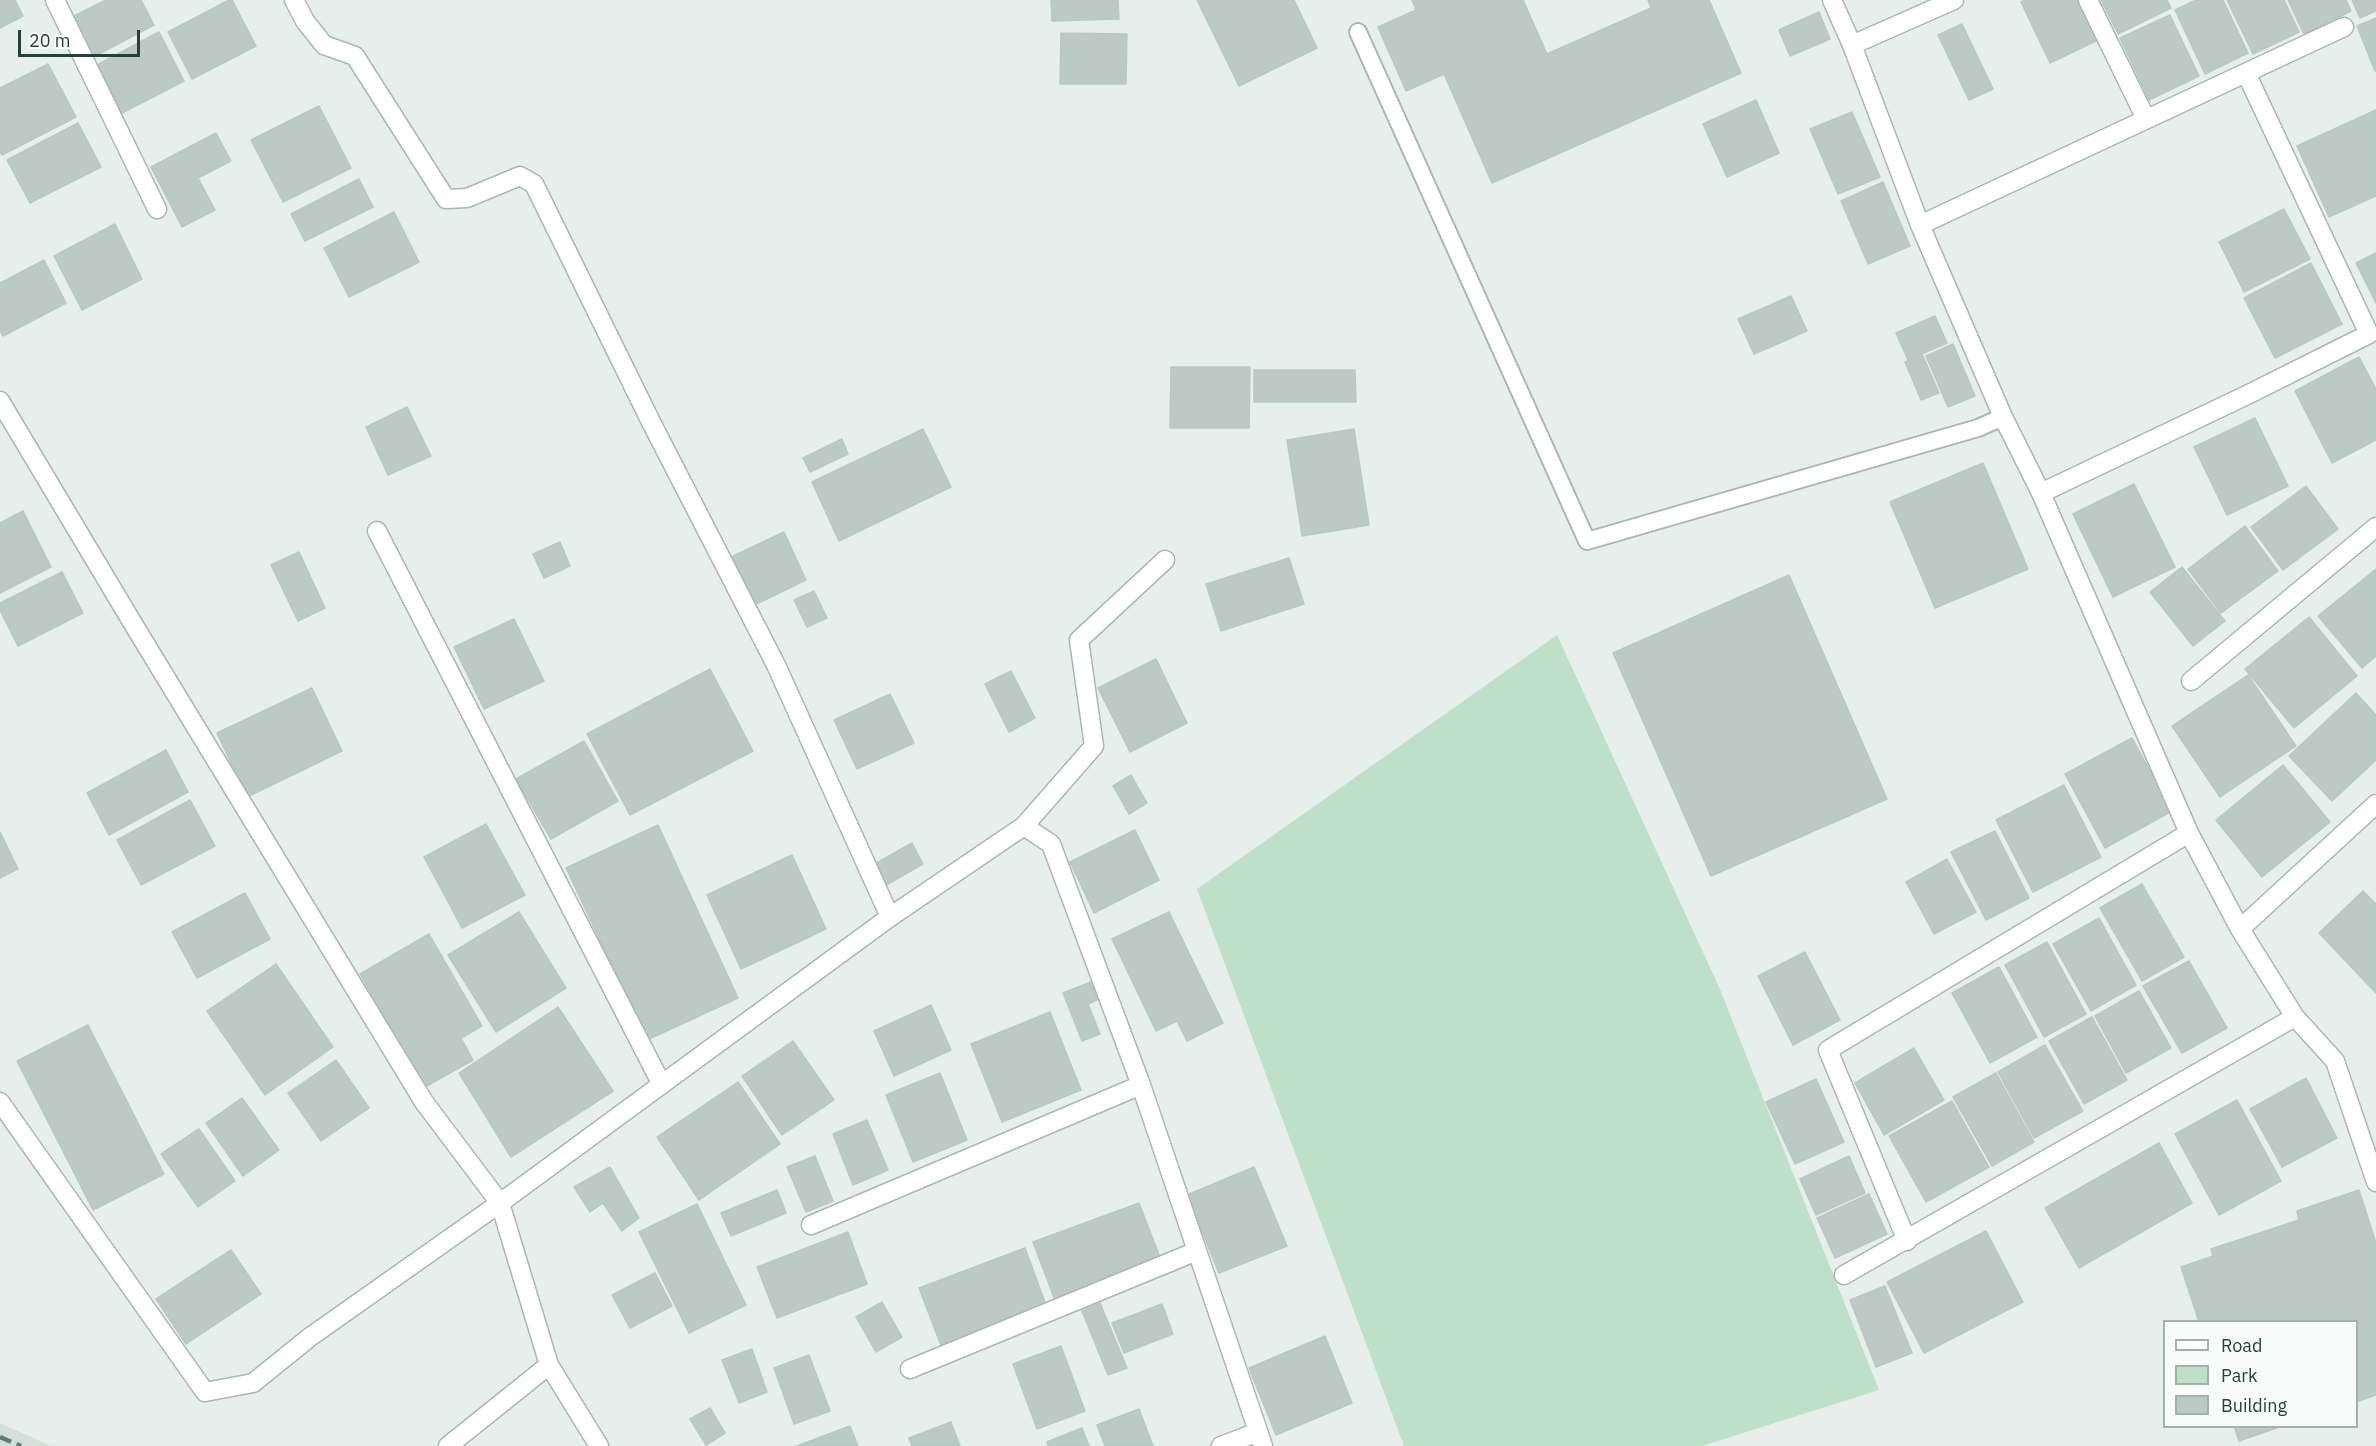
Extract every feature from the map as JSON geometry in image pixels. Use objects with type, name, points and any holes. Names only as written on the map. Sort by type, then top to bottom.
[{"type":"street","points":[[55,0],[157,209]]},
{"type":"street","points":[[294,0],[305,21],[324,45],[355,56],[446,199],[467,198],[520,176],[534,184],[651,422],[776,665],[890,917]]},
{"type":"street","points":[[1832,0],[1852,45],[1920,225],[2003,417],[2041,493],[2189,833],[2240,928],[2295,1017],[2335,1061],[2376,1182]]},
{"type":"street","points":[[1852,45],[1954,0]]},
{"type":"street","points":[[2088,0],[2146,119]]},
{"type":"street","points":[[1920,225],[2344,27]]},
{"type":"street","points":[[2041,493],[2237,400],[2369,334],[2246,73]]},
{"type":"street","points":[[0,401],[424,1102],[500,1203],[549,1365],[599,1446]]},
{"type":"street","points":[[2191,681],[2376,528]]},
{"type":"street","points":[[377,531],[661,1083]]},
{"type":"street","points":[[0,1102],[205,1392],[253,1383],[310,1337],[500,1203],[890,917],[1024,826],[1094,746],[1079,640],[1165,560]]},
{"type":"street","points":[[2240,928],[2376,804]]},
{"type":"street","points":[[1024,826],[1051,844],[1141,1085],[1261,1439],[1221,1446]]},
{"type":"street","points":[[1907,1241],[1828,1050],[2189,833]]},
{"type":"street","points":[[1844,1275],[2295,1017]]},
{"type":"street","points":[[811,1225],[1141,1085]]},
{"type":"street","points":[[910,1369],[1197,1251]]},
{"type":"street","points":[[448,1446],[549,1365]]},
{"type":"lane","points":[[1358,33],[1587,541],[1966,431],[2003,417]]},
{"type":"shaded area","points":[[0,1423],[51,1446],[0,1446]]},
{"type":"green space","points":[[1557,635],[1719,987],[1879,1390],[1702,1446],[1404,1446],[1197,889]]},
{"type":"building","points":[[0,0],[15,0],[23,16],[0,28]]},
{"type":"building","points":[[106,0],[141,0],[154,25],[95,56],[74,16]]},
{"type":"building","points":[[232,0],[256,46],[192,79],[168,32]]},
{"type":"building","points":[[1051,0],[1118,0],[1119,19],[1052,21]]},
{"type":"building","points":[[1197,0],[1294,0],[1317,48],[1239,86]]},
{"type":"building","points":[[1412,0],[1523,0],[1547,54],[1651,8],[1648,0],[1709,0],[1741,73],[1492,183],[1444,74],[1406,91],[1378,27],[1416,10]]},
{"type":"building","points":[[2025,0],[2079,0],[2098,40],[2050,63],[2021,2]]},
{"type":"building","points":[[2101,0],[2167,0],[2171,8],[2118,34]]},
{"type":"building","points":[[2196,0],[2223,0],[2248,53],[2205,74],[2175,10]]},
{"type":"building","points":[[2227,0],[2284,0],[2299,32],[2253,54]]},
{"type":"building","points":[[2288,0],[2346,0],[2351,11],[2304,34]]},
{"type":"building","points":[[2352,0],[2376,0],[2376,11],[2360,18]]},
{"type":"building","points":[[1819,12],[1830,39],[1790,56],[1779,30]]},
{"type":"building","points":[[2170,15],[2199,76],[2149,100],[2120,38]]},
{"type":"building","points":[[2376,18],[2376,71],[2375,71],[2357,26]]},
{"type":"building","points":[[1962,24],[1993,89],[1969,100],[1938,35]]},
{"type":"building","points":[[159,32],[184,81],[122,113],[97,65]]},
{"type":"building","points":[[1061,33],[1127,34],[1126,84],[1060,84]]},
{"type":"building","points":[[48,64],[76,117],[2,155],[0,151],[0,88]]},
{"type":"building","points":[[1756,100],[1779,153],[1727,177],[1703,124]]},
{"type":"building","points":[[319,106],[351,168],[283,202],[251,140]]},
{"type":"building","points":[[2376,110],[2376,196],[2329,217],[2297,146]]},
{"type":"building","points":[[1852,112],[1880,177],[1838,194],[1810,129]]},
{"type":"building","points":[[78,123],[101,167],[30,203],[7,160]]},
{"type":"building","points":[[216,133],[231,161],[198,178],[215,210],[182,227],[151,167]]},
{"type":"building","points":[[359,179],[373,207],[305,241],[291,214]]},
{"type":"building","points":[[1883,182],[1910,246],[1868,264],[1841,201]]},
{"type":"building","points":[[2284,209],[2310,259],[2244,292],[2219,242]]},
{"type":"building","points":[[394,212],[419,262],[349,297],[324,248]]},
{"type":"building","points":[[115,224],[142,279],[82,310],[54,256]]},
{"type":"building","points":[[2376,253],[2376,303],[2356,263]]},
{"type":"building","points":[[44,260],[66,303],[3,336],[0,331],[0,283]]},
{"type":"building","points":[[2311,263],[2342,324],[2275,358],[2244,298]]},
{"type":"building","points":[[1791,296],[1807,331],[1754,354],[1738,319]]},
{"type":"building","points":[[1935,316],[1947,343],[1908,360],[1896,333]]},
{"type":"building","points":[[1953,344],[1975,396],[1948,407],[1926,356]]},
{"type":"building","points":[[1922,354],[1939,393],[1921,400],[1905,362]]},
{"type":"building","points":[[2359,357],[2376,389],[2376,440],[2332,463],[2295,391]]},
{"type":"building","points":[[1171,367],[1250,367],[1249,428],[1170,428]]},
{"type":"building","points":[[1254,370],[1355,370],[1356,402],[1254,402]]},
{"type":"building","points":[[407,407],[431,456],[388,475],[366,427]]},
{"type":"building","points":[[2255,418],[2288,486],[2227,515],[2194,447]]},
{"type":"building","points":[[923,429],[951,487],[839,541],[812,482]]},
{"type":"building","points":[[1354,429],[1369,525],[1302,536],[1287,440]]},
{"type":"building","points":[[842,439],[848,454],[810,472],[803,458]]},
{"type":"building","points":[[1983,463],[2028,569],[1935,608],[1890,502]]},
{"type":"building","points":[[2134,484],[2175,567],[2113,597],[2073,514]]},
{"type":"building","points":[[2306,486],[2338,529],[2283,570],[2251,527]]},
{"type":"building","points":[[23,511],[51,567],[0,593],[0,523]]},
{"type":"building","points":[[2245,526],[2278,571],[2221,613],[2188,569]]},
{"type":"building","points":[[784,532],[806,580],[750,607],[727,559]]},
{"type":"building","points":[[560,542],[570,566],[544,578],[533,554]]},
{"type":"building","points":[[299,552],[325,608],[298,621],[271,565]]},
{"type":"building","points":[[1289,558],[1304,604],[1221,631],[1206,584]]},
{"type":"building","points":[[2182,567],[2225,621],[2193,646],[2150,592]]},
{"type":"building","points":[[2376,569],[2376,656],[2362,668],[2318,616]]},
{"type":"building","points":[[62,572],[83,613],[18,646],[0,610],[0,603]]},
{"type":"building","points":[[1789,575],[1887,799],[1711,876],[1613,653]]},
{"type":"building","points":[[814,591],[827,618],[807,627],[794,600]]},
{"type":"building","points":[[2309,617],[2357,676],[2294,728],[2245,669]]},
{"type":"building","points":[[514,619],[544,681],[484,709],[454,647]]},
{"type":"building","points":[[1156,659],[1187,723],[1130,752],[1098,688]]},
{"type":"building","points":[[710,669],[753,751],[630,815],[587,734]]},
{"type":"building","points":[[1011,671],[1035,718],[1009,732],[985,684]]},
{"type":"building","points":[[2248,675],[2296,746],[2220,797],[2172,726]]},
{"type":"building","points":[[312,688],[342,751],[247,797],[217,733]]},
{"type":"building","points":[[2356,693],[2376,715],[2376,760],[2332,801],[2289,756]]},
{"type":"building","points":[[890,694],[914,743],[857,769],[834,720]]},
{"type":"building","points":[[2132,738],[2172,811],[2105,848],[2065,774]]},
{"type":"building","points":[[584,741],[618,801],[551,839],[516,779]]},
{"type":"building","points":[[166,750],[188,792],[109,835],[87,793]]},
{"type":"building","points":[[2283,765],[2330,822],[2262,877],[2216,820]]},
{"type":"building","points":[[1131,775],[1147,803],[1129,814],[1113,786]]},
{"type":"building","points":[[2064,785],[2101,857],[2033,892],[1996,820]]},
{"type":"building","points":[[190,800],[215,846],[141,885],[117,840]]},
{"type":"building","points":[[486,824],[525,895],[462,928],[424,857]]},
{"type":"building","points":[[658,825],[738,998],[647,1040],[566,868]]},
{"type":"building","points":[[1135,830],[1159,880],[1094,913],[1070,862]]},
{"type":"building","points":[[1995,831],[2029,898],[1986,920],[1951,852]]},
{"type":"building","points":[[0,832],[18,869],[0,878]]},
{"type":"building","points":[[912,843],[923,864],[886,885],[875,864]]},
{"type":"building","points":[[792,855],[826,929],[741,969],[707,895]]},
{"type":"building","points":[[1947,859],[1976,912],[1934,934],[1906,882]]},
{"type":"building","points":[[2142,884],[2184,957],[2142,981],[2100,908]]},
{"type":"building","points":[[2363,891],[2376,904],[2376,993],[2319,933]]},
{"type":"building","points":[[245,893],[270,939],[197,978],[172,932]]},
{"type":"building","points":[[519,912],[566,988],[496,1032],[448,955]]},
{"type":"building","points":[[1169,912],[1223,1023],[1187,1041],[1177,1021],[1156,1031],[1112,939]]},
{"type":"building","points":[[2099,918],[2136,985],[2091,1011],[2053,944]]},
{"type":"building","points":[[429,934],[482,1026],[461,1038],[473,1060],[425,1087],[360,974]]},
{"type":"building","points":[[2047,942],[2086,1014],[2044,1037],[2005,965]]},
{"type":"building","points":[[1805,952],[1840,1020],[1793,1045],[1758,976]]},
{"type":"building","points":[[2189,961],[2227,1028],[2182,1053],[2143,986]]},
{"type":"building","points":[[276,964],[333,1047],[265,1095],[207,1011]]},
{"type":"building","points":[[1999,967],[2037,1037],[1990,1063],[1952,993]]},
{"type":"building","points":[[1093,981],[1101,998],[1088,1004],[1100,1034],[1082,1041],[1063,993]]},
{"type":"building","points":[[2139,991],[2171,1048],[2126,1073],[2095,1016]]},
{"type":"building","points":[[931,1005],[951,1050],[894,1076],[874,1031]]},
{"type":"building","points":[[558,1007],[613,1091],[511,1157],[459,1073]]},
{"type":"building","points":[[1050,1012],[1081,1090],[1002,1122],[971,1044]]},
{"type":"building","points":[[2092,1017],[2127,1080],[2084,1104],[2049,1041]]},
{"type":"building","points":[[88,1025],[164,1174],[93,1210],[17,1061]]},
{"type":"building","points":[[793,1041],[834,1100],[782,1135],[742,1076]]},
{"type":"building","points":[[2045,1045],[2083,1111],[2034,1138],[1998,1072]]},
{"type":"building","points":[[1914,1048],[1944,1100],[1884,1135],[1855,1083]]},
{"type":"building","points":[[336,1060],[369,1108],[321,1141],[288,1093]]},
{"type":"building","points":[[940,1073],[967,1140],[913,1162],[886,1095]]},
{"type":"building","points":[[1996,1073],[2034,1142],[1992,1166],[1953,1097]]},
{"type":"building","points":[[2306,1078],[2337,1138],[2282,1167],[2250,1109]]},
{"type":"building","points":[[1816,1079],[1844,1142],[1795,1164],[1766,1102]]},
{"type":"building","points":[[738,1082],[780,1144],[699,1200],[657,1137]]},
{"type":"building","points":[[242,1098],[279,1150],[243,1176],[206,1123]]},
{"type":"building","points":[[2237,1100],[2281,1181],[2219,1215],[2175,1134]]},
{"type":"building","points":[[1952,1101],[1989,1167],[1926,1202],[1889,1136]]},
{"type":"building","points":[[867,1120],[888,1170],[853,1185],[833,1134]]},
{"type":"building","points":[[199,1129],[235,1181],[198,1207],[161,1154]]},
{"type":"building","points":[[2159,1143],[2192,1203],[2079,1268],[2045,1208]]},
{"type":"building","points":[[815,1156],[833,1201],[806,1212],[787,1167]]},
{"type":"building","points":[[1849,1156],[1865,1193],[1816,1215],[1800,1179]]},
{"type":"building","points":[[610,1167],[639,1218],[622,1231],[603,1203],[590,1212],[574,1187]]},
{"type":"building","points":[[1254,1167],[1287,1246],[1219,1273],[1187,1195]]},
{"type":"building","points":[[777,1190],[786,1213],[731,1236],[721,1213]]},
{"type":"building","points":[[2359,1190],[2376,1243],[2376,1395],[2358,1401],[2358,1320],[2198,1320],[2181,1267],[2213,1256],[2211,1249],[2299,1220],[2297,1211]]},
{"type":"building","points":[[1869,1194],[1887,1234],[1835,1258],[1817,1218]]},
{"type":"building","points":[[1139,1203],[1161,1260],[1055,1300],[1033,1242]]},
{"type":"building","points":[[697,1204],[746,1305],[689,1333],[639,1232]]},
{"type":"building","points":[[1986,1231],[2023,1302],[1924,1353],[1887,1282]]},
{"type":"building","points":[[848,1232],[867,1284],[777,1318],[757,1267]]},
{"type":"building","points":[[1025,1248],[1047,1308],[942,1348],[919,1288]]},
{"type":"building","points":[[231,1250],[261,1294],[186,1344],[156,1299]]},
{"type":"building","points":[[655,1273],[672,1306],[630,1328],[612,1295]]},
{"type":"building","points":[[1885,1286],[1912,1353],[1876,1367],[1850,1300]]},
{"type":"building","points":[[882,1302],[902,1337],[876,1352],[856,1317]]},
{"type":"building","points":[[1100,1303],[1127,1368],[1108,1375],[1082,1311]]},
{"type":"building","points":[[1162,1304],[1173,1334],[1124,1353],[1112,1323]]},
{"type":"building","points":[[1325,1336],[1352,1403],[1276,1435],[1249,1368]]},
{"type":"building","points":[[1061,1346],[1085,1411],[1037,1429],[1013,1364]]},
{"type":"building","points":[[752,1349],[767,1392],[739,1403],[722,1360]]},
{"type":"building","points":[[809,1355],[830,1411],[794,1424],[774,1368]]},
{"type":"building","points":[[710,1408],[725,1433],[706,1445],[690,1419]]},
{"type":"building","points":[[1139,1409],[1153,1446],[1105,1446],[1097,1425]]},
{"type":"building","points":[[951,1422],[960,1446],[912,1446],[909,1438]]},
{"type":"building","points":[[850,1426],[858,1446],[797,1446]]},
{"type":"building","points":[[1082,1428],[1089,1446],[1048,1446],[1047,1442]]},
{"type":"building","points":[[2235,1428],[2276,1428],[2239,1441]]},
{"type":"railway","points":[[0,1437],[21,1446]]}]
